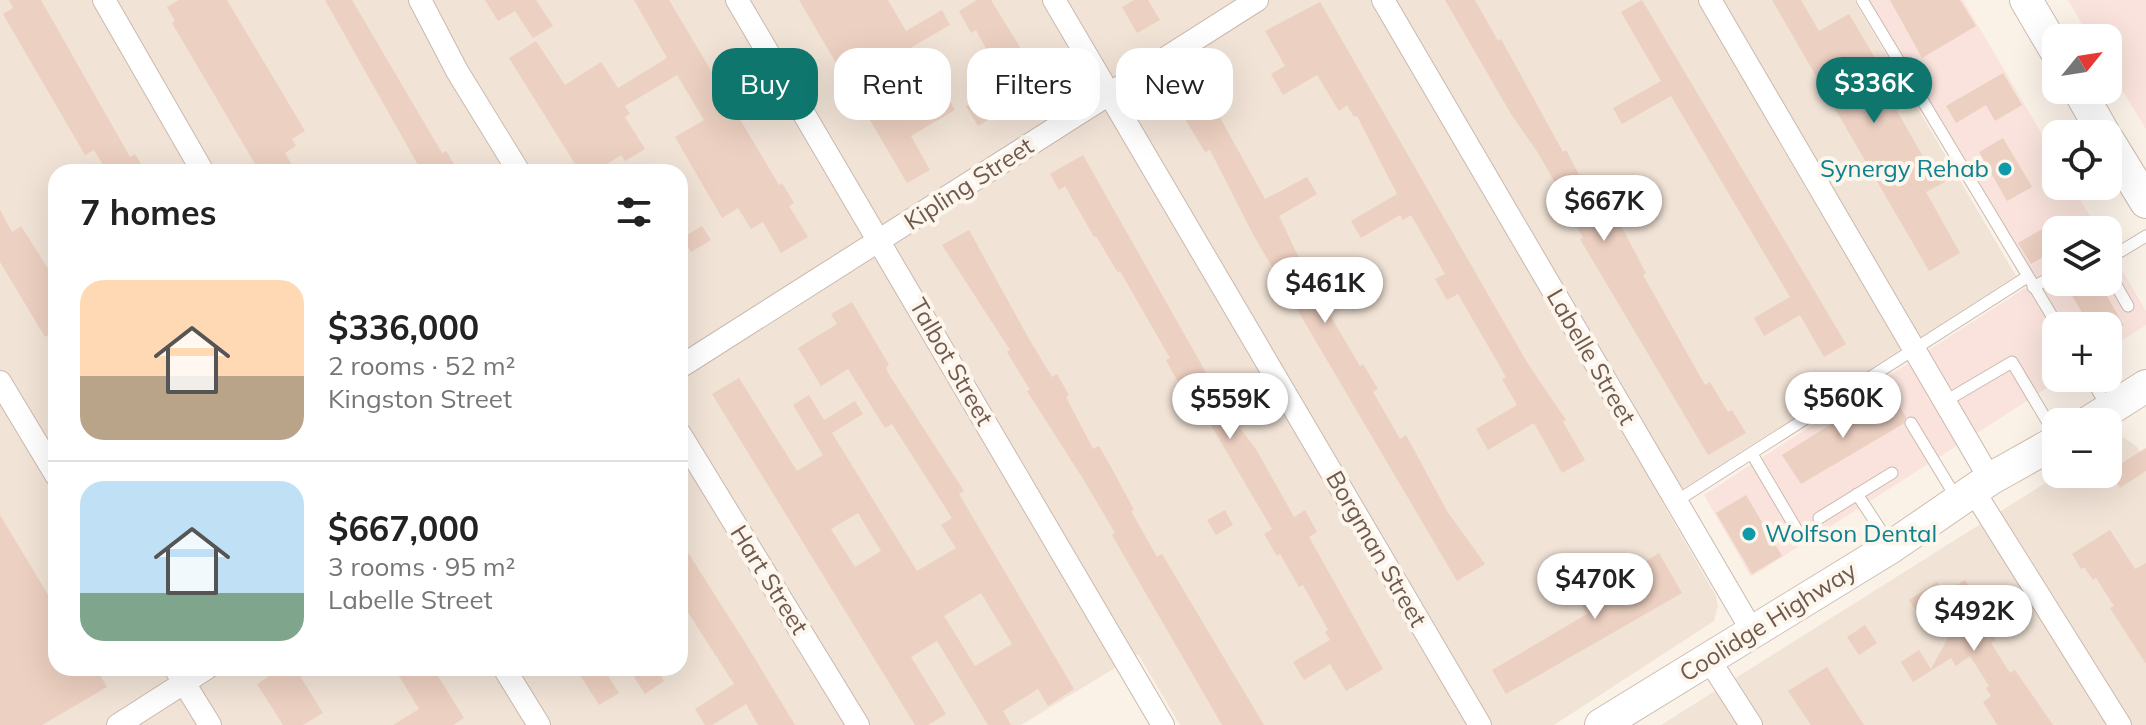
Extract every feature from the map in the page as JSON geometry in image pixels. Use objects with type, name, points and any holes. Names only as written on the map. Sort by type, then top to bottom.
[{"type":"main road","points":[[2026,0],[2042,27]]},
{"type":"main road","points":[[2122,163],[2146,202]]},
{"type":"main road","points":[[2112,408],[2146,386]]},
{"type":"main road","name":"Coolidge Highway","points":[[1601,725],[1751,629],[1891,547],[1973,489],[2042,450]]},
{"type":"street","points":[[104,0],[198,164]]},
{"type":"street","points":[[420,0],[457,71],[514,164]]},
{"type":"street","name":"Talbot Street","points":[[737,0],[1163,725]]},
{"type":"street","name":"Borgman Street","points":[[1054,0],[1480,725]]},
{"type":"street","name":"Kipling Street","points":[[688,362],[1257,0]]},
{"type":"street","name":"Labelle Street","points":[[1383,0],[1751,629]]},
{"type":"street","points":[[1710,0],[1944,402],[1973,489],[2120,725]]},
{"type":"street","points":[[0,382],[48,462]]},
{"type":"street","name":"Hart Street","points":[[688,447],[858,725]]},
{"type":"street","points":[[1708,658],[1751,725]]},
{"type":"street","points":[[118,725],[178,676]]},
{"type":"street","points":[[180,676],[210,725]]},
{"type":"street","points":[[509,676],[539,725]]},
{"type":"lane","points":[[1862,0],[2049,312]]},
{"type":"lane","points":[[2122,251],[2146,236]]},
{"type":"lane","points":[[1675,502],[1913,350],[2030,282],[2042,279]]},
{"type":"lane","points":[[2122,296],[2128,306]]},
{"type":"lane","points":[[1944,402],[2012,362],[2042,412]]},
{"type":"lane","points":[[1911,423],[1973,489]]},
{"type":"lane","points":[[1752,454],[1801,537]]},
{"type":"lane","points":[[1819,518],[1892,473]]},
{"type":"lane","points":[[1857,494],[1891,547]]},
{"type":"shaded area","points":[[0,0],[1854,0],[2016,276],[1662,502],[1716,596],[1718,606],[1714,621],[1554,725],[1180,725],[1138,654],[1021,725],[0,725]]},
{"type":"shaded area","points":[[1864,0],[1963,0],[2042,134],[2042,200],[2080,200],[2090,216],[2042,216],[2042,296],[2122,296],[2122,271],[2146,311],[2146,325],[2122,340],[2122,312],[2042,312],[2042,391],[1751,577],[1704,495],[2033,283]]},
{"type":"shaded area","points":[[2068,0],[2146,0],[2146,129],[2122,90],[2122,24],[2082,24]]},
{"type":"shaded area","points":[[2122,438],[2137,447],[2146,461],[2146,725],[1661,725],[2042,485],[2042,488],[2122,488]]},
{"type":"building","points":[[9,0],[41,0],[130,157],[135,154],[141,164],[102,164],[94,150],[85,155],[3,14],[13,8]]},
{"type":"building","points":[[179,0],[227,0],[305,131],[292,139],[296,146],[285,153],[291,164],[255,164],[172,23],[175,21],[167,7]]},
{"type":"building","points":[[325,0],[352,0],[442,153],[446,151],[454,164],[417,164]]},
{"type":"building","points":[[485,0],[536,0],[553,26],[533,38],[515,11],[498,21]]},
{"type":"building","points":[[634,0],[669,0],[712,72],[712,120],[740,120],[779,185],[782,183],[794,203],[789,206],[808,237],[781,253],[763,222],[751,229],[738,208],[722,218],[675,137],[704,120],[677,75],[625,106],[630,114],[625,117],[645,149],[625,161],[621,155],[607,164],[575,164],[509,58],[536,41],[565,85],[601,62],[618,88],[667,58]]},
{"type":"building","points":[[799,0],[888,0],[906,31],[942,10],[950,25],[913,48],[834,48],[834,59]]},
{"type":"building","points":[[977,0],[991,0],[1020,48],[986,48],[976,30],[971,33],[959,11]]},
{"type":"building","points":[[1134,0],[1148,0],[1160,20],[1137,33],[1122,7]]},
{"type":"building","points":[[1445,0],[1475,0],[1498,41],[1501,39],[1563,152],[1566,150],[1605,225],[1617,218],[1646,273],[1643,275],[1705,385],[1710,382],[1728,412],[1732,410],[1746,433],[1708,455],[1580,239],[1583,238],[1563,202],[1565,200],[1538,153],[1511,114]]},
{"type":"building","points":[[1642,0],[1846,344],[1824,357],[1800,315],[1764,336],[1754,318],[1790,297],[1671,96],[1622,124],[1613,108],[1661,81],[1621,12]]},
{"type":"building","points":[[1772,0],[1801,0],[1819,31],[1849,14],[1904,107],[1897,111],[1930,169],[1936,165],[1945,182],[1926,192],[1960,253],[1929,271]]},
{"type":"building","points":[[1890,0],[1960,0],[1976,26],[1922,58]]},
{"type":"building","points":[[1320,2],[1528,364],[1566,420],[1563,422],[1585,460],[1562,473],[1534,423],[1488,450],[1476,429],[1517,405],[1502,379],[1506,377],[1458,294],[1447,300],[1435,279],[1445,274],[1411,215],[1403,220],[1400,215],[1361,238],[1351,221],[1397,194],[1357,116],[1354,117],[1347,105],[1339,111],[1317,75],[1283,95],[1271,74],[1285,66],[1265,31]]},
{"type":"building","points":[[2003,73],[2022,105],[1995,121],[1986,105],[1956,123],[1946,106]]},
{"type":"building","points":[[870,120],[938,120],[911,136],[930,170],[907,183]]},
{"type":"building","points":[[974,120],[988,120],[978,126]]},
{"type":"building","points":[[1186,120],[1221,120],[1265,199],[1307,177],[1317,194],[1279,216],[1312,285],[1360,366],[1363,364],[1378,389],[1373,392],[1400,439],[1406,435],[1447,511],[1485,564],[1457,581],[1255,238],[1210,150],[1205,152]]},
{"type":"building","name":"Synergy Rehab","points":[[2003,138],[2032,187],[2007,201],[1979,152]]},
{"type":"building","points":[[1083,155],[1230,415],[1256,449],[1294,517],[1305,510],[1317,532],[1309,537],[1383,669],[1346,691],[1330,664],[1304,680],[1293,662],[1330,640],[1325,632],[1328,630],[1303,585],[1299,587],[1264,534],[1272,529],[1205,415],[1201,418],[1178,382],[1166,360],[1170,358],[1120,271],[1118,273],[1094,237],[1065,186],[1059,190],[1050,174]]},
{"type":"building","points":[[1639,180],[1648,194],[1633,203],[1624,188]]},
{"type":"building","points":[[0,210],[12,232],[21,226],[48,268],[48,335],[45,337],[0,262]]},
{"type":"building","points":[[702,226],[711,240],[691,252],[688,234]]},
{"type":"building","points":[[2042,229],[2042,257],[2031,264],[2018,243]]},
{"type":"building","points":[[969,230],[1052,377],[1057,374],[1069,395],[1066,397],[1093,449],[1099,446],[1157,557],[1162,554],[1264,725],[1222,725],[1112,535],[1115,533],[1027,391],[1030,390],[1007,352],[1010,350],[942,245]]},
{"type":"building","points":[[2072,296],[2107,296],[2116,312],[2082,312]]},
{"type":"building","points":[[852,302],[889,365],[886,367],[888,373],[964,491],[959,494],[1074,689],[1048,706],[1038,689],[1003,711],[1011,725],[988,725],[937,641],[911,657],[946,714],[928,725],[915,725],[712,394],[739,378],[797,471],[823,455],[793,405],[809,395],[824,420],[855,401],[863,414],[832,433],[917,571],[956,548],[941,525],[952,518],[892,424],[885,428],[848,369],[821,386],[798,348],[837,324],[831,314]],"holes":[[[858,513],[881,551],[855,567],[831,529]],[[981,593],[1012,644],[975,666],[944,616]]]},
{"type":"building","points":[[1894,397],[1906,417],[1903,424],[1801,484],[1782,455],[1847,414],[1852,423]]},
{"type":"building","points":[[2146,448],[2146,471],[2122,487],[2122,463]]},
{"type":"building","name":"Wolfson Dental","points":[[1746,495],[1782,556],[1752,574],[1716,513]]},
{"type":"building","points":[[1225,510],[1233,525],[1216,535],[1207,520]]},
{"type":"building","points":[[0,515],[48,595],[48,676],[101,676],[107,687],[42,725],[0,725]]},
{"type":"building","points":[[2110,530],[2135,569],[2146,563],[2146,664],[2110,608],[2114,606],[2096,578],[2093,580],[2084,567],[2081,569],[2072,554]]},
{"type":"building","points":[[688,553],[795,725],[758,725],[746,704],[712,725],[705,725],[695,709],[734,684],[688,612]]},
{"type":"building","points":[[1659,553],[1682,593],[1506,694],[1492,670],[1587,614],[1575,593],[1595,581],[1601,590]]},
{"type":"building","points":[[1965,580],[1993,624],[1988,628],[1996,640],[1991,643],[2010,673],[2015,670],[2053,725],[1997,725],[1983,702],[1991,696],[1986,688],[1989,686],[1970,656],[1956,666],[1951,658],[1913,682],[1901,662],[1919,650],[1931,669],[1948,638],[1934,615],[1923,622],[1909,600],[1937,582],[1943,593]]},
{"type":"building","points":[[1865,625],[1877,643],[1859,655],[1847,637]]},
{"type":"building","points":[[1827,667],[1864,725],[1811,725],[1788,691]]},
{"type":"building","points":[[270,676],[300,676],[323,713],[303,725],[283,725],[257,684]]},
{"type":"building","points":[[399,676],[438,676],[464,718],[453,725],[393,725],[419,709]]},
{"type":"building","points":[[581,676],[608,676],[619,693],[599,705]]},
{"type":"building","points":[[661,676],[664,681],[645,694],[634,677]]},
{"type":"place","name":"Synergy Rehab","points":[[2005,169]]},
{"type":"place","name":"Wolfson Dental","points":[[1749,534]]}]
